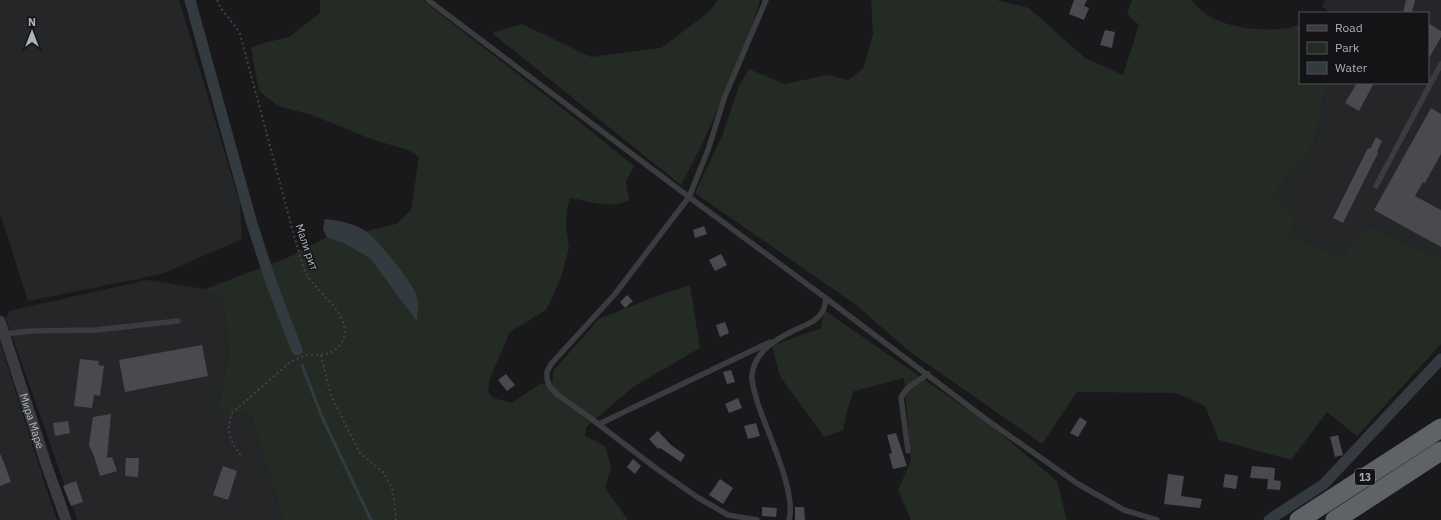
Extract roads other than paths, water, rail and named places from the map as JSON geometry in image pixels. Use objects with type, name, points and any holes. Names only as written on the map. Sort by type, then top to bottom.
[{"type":"highway","name":"13","points":[[1299,520],[1441,428]]},
{"type":"highway","name":"13","points":[[1335,520],[1441,451]]},
{"type":"street","name":"Мира Маре","points":[[0,321],[5,341],[66,520]]},
{"type":"lane","points":[[428,0],[988,420],[1078,484],[1124,510],[1157,520]]},
{"type":"lane","points":[[757,520],[738,518],[718,510],[657,469],[599,424],[558,395],[550,387],[547,379],[547,372],[551,364],[615,294],[689,197],[708,150],[725,96],[766,0]]},
{"type":"lane","points":[[1376,186],[1441,64]]},
{"type":"lane","points":[[599,424],[809,324],[822,312],[826,298]]},
{"type":"lane","points":[[5,341],[30,331],[96,330],[178,321]]},
{"type":"lane","points":[[774,341],[755,364],[751,382],[786,482],[790,499],[789,520]]},
{"type":"lane","points":[[908,451],[901,398],[908,389],[928,374]]},
{"type":"water","points":[[325,219],[357,226],[367,232],[379,244],[403,273],[417,297],[417,322],[370,258],[343,243],[327,237],[323,230]]},
{"type":"waterway","points":[[190,0],[252,224],[272,285],[297,350]]},
{"type":"waterway","points":[[1269,520],[1324,484],[1441,359]]},
{"type":"waterway","points":[[302,365],[322,417],[371,520]]}]
